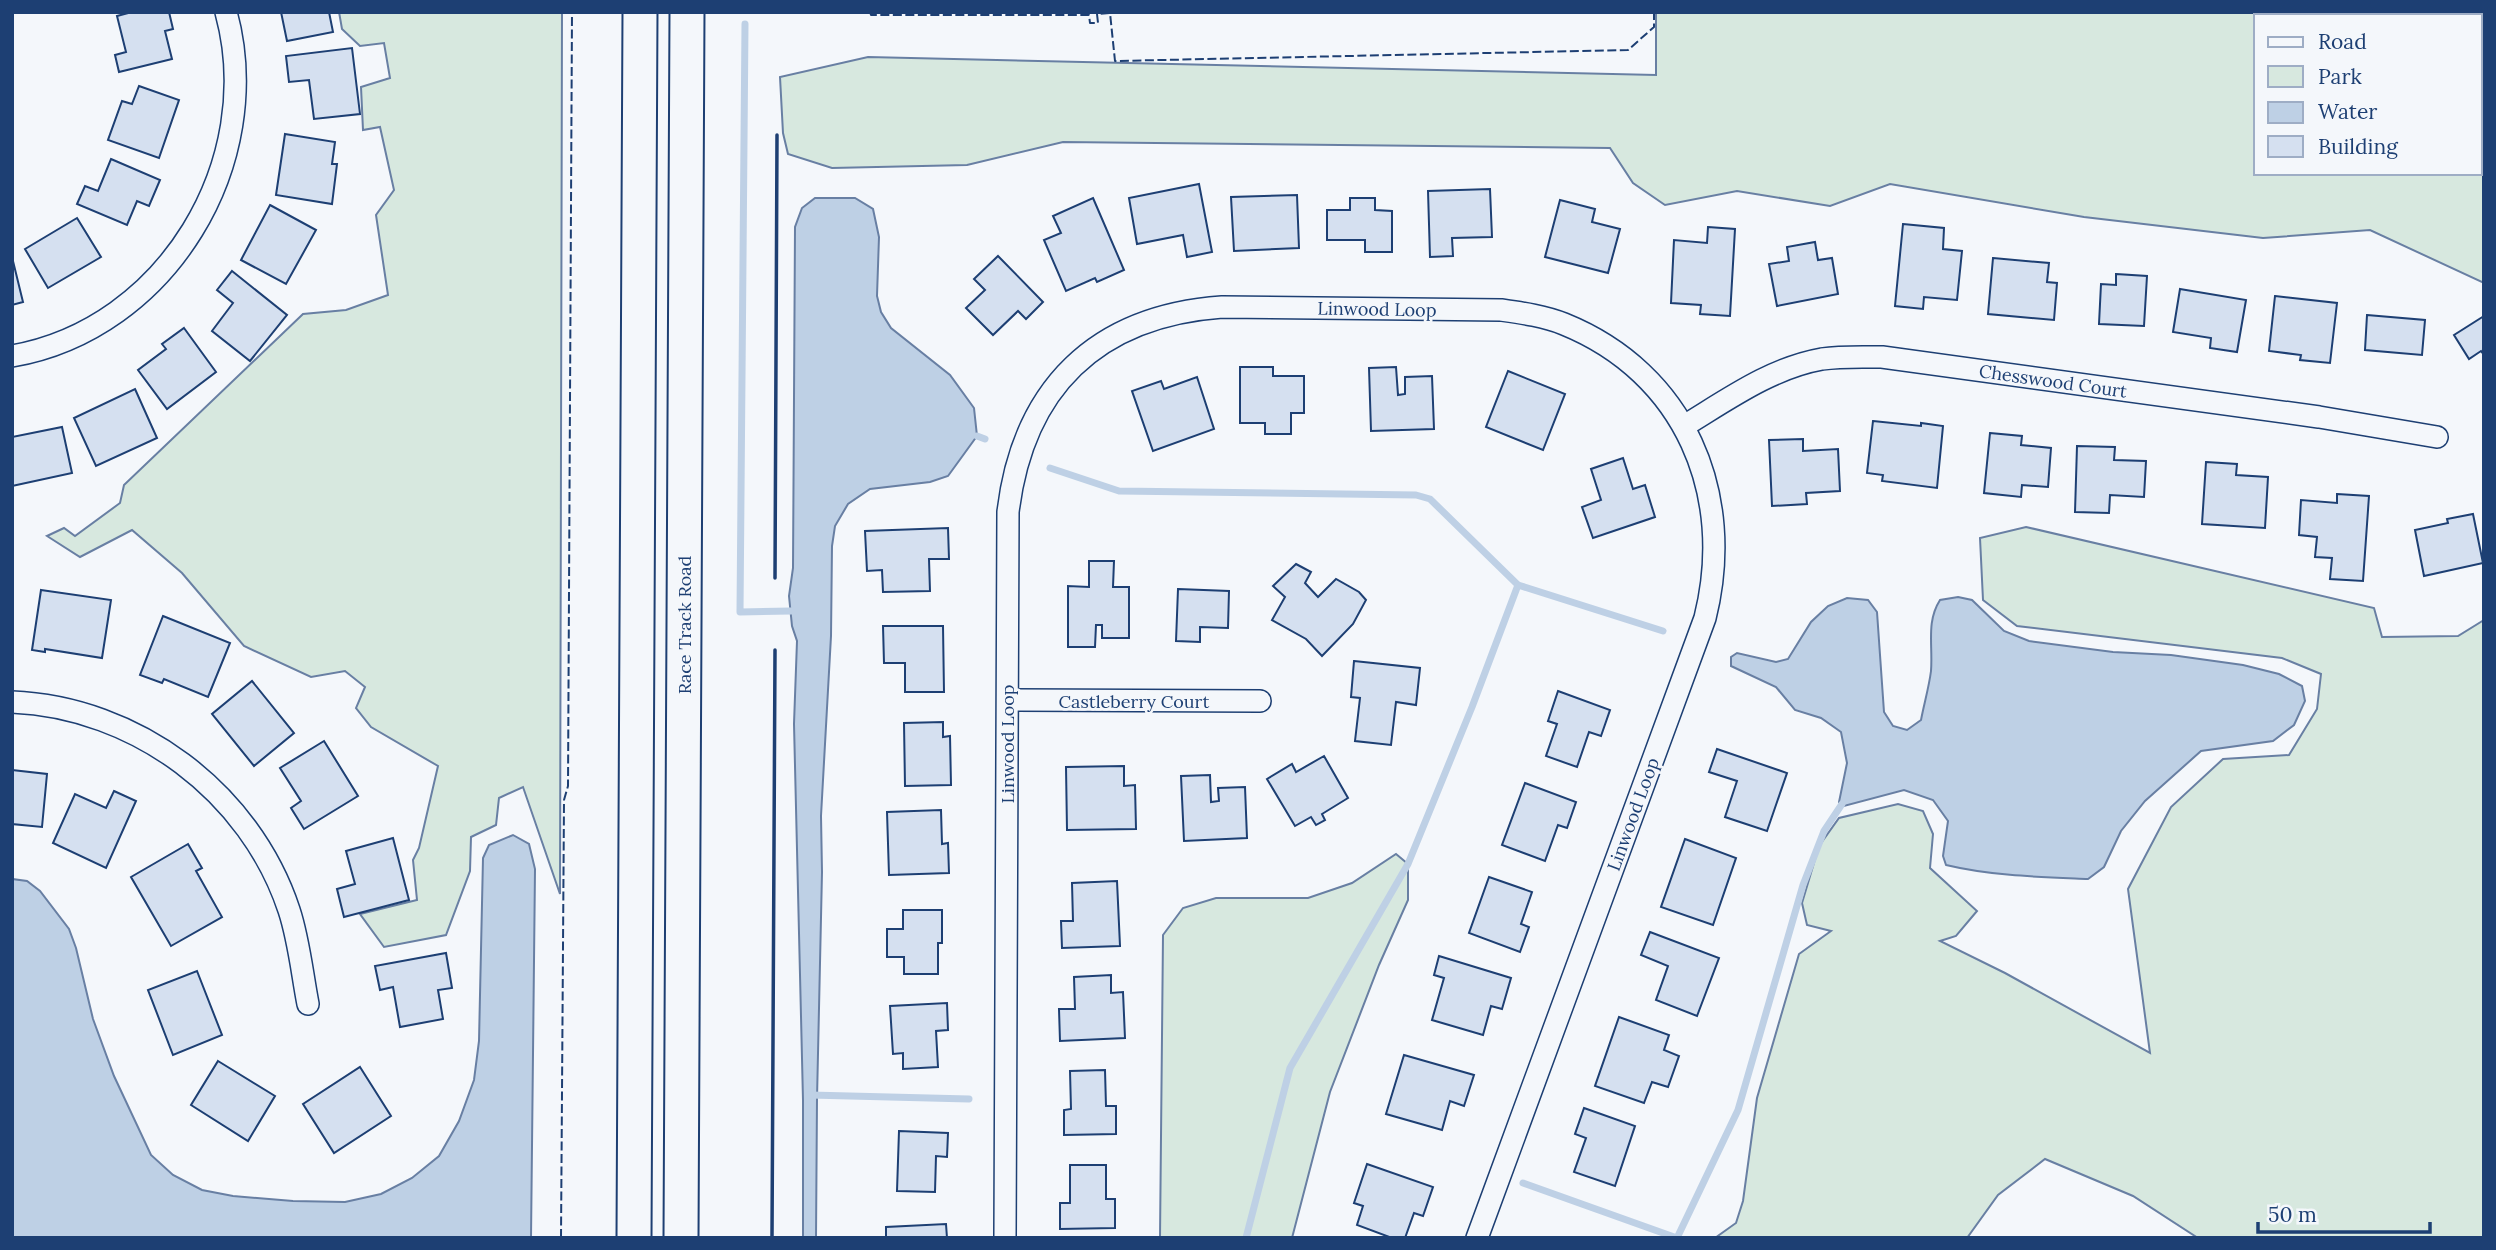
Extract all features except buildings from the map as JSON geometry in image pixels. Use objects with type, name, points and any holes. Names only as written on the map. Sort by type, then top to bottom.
[{"type":"main road","points":[[634,1238],[640,12]]},
{"type":"main road","name":"Race Track Road","points":[[681,1238],[687,12]]},
{"type":"street","points":[[12,356],[79,334],[133,300],[161,275],[204,215],[228,145],[234,105],[235,64],[226,12]]},
{"type":"street","name":"Linwood Loop","points":[[1005,1238],[1008,512],[1012,479],[1021,446],[1036,415],[1054,387],[1086,356],[1102,343],[1159,316],[1190,309],[1222,307],[1501,310],[1563,324],[1626,359],[1664,397],[1684,426],[1700,460],[1709,491],[1715,555],[1707,608],[1477,1238]]},
{"type":"street","name":"Chesswood Court","points":[[1684,426],[1759,381],[1794,366],[1820,359],[1857,356],[1882,357],[2278,412],[2437,437]]},
{"type":"street","name":"Castleberry Court","points":[[1008,700],[1260,701]]},
{"type":"street","points":[[12,702],[64,709],[124,729],[169,753],[212,788],[243,825],[275,877],[289,911],[308,1004]]},
{"type":"green space","points":[[339,12],[562,12],[560,894],[523,787],[499,798],[496,825],[471,837],[470,871],[446,935],[384,947],[360,914],[417,900],[413,860],[419,848],[438,766],[371,727],[356,708],[365,687],[345,671],[311,677],[244,646],[182,573],[132,530],[80,557],[47,536],[64,528],[75,536],[120,503],[124,485],[303,314],[346,310],[388,295],[376,215],[394,190],[380,127],[363,130],[361,87],[390,78],[384,43],[360,46],[342,29]]},
{"type":"green space","points":[[1656,12],[2484,12],[2484,283],[2370,230],[2263,238],[2084,217],[1890,184],[1830,206],[1737,191],[1665,205],[1633,183],[1610,148],[1063,142],[967,165],[832,168],[788,154],[783,133],[780,77],[868,57],[1656,75]]},
{"type":"green space","points":[[2026,527],[2374,608],[2382,637],[2458,636],[2484,620],[2484,1238],[2198,1238],[2133,1196],[2045,1159],[1998,1195],[1967,1238],[1715,1238],[1736,1223],[1743,1201],[1757,1098],[1799,954],[1831,931],[1807,925],[1802,903],[1819,846],[1839,818],[1898,804],[1923,811],[1933,834],[1930,868],[1977,911],[1956,936],[1940,941],[2005,973],[2150,1053],[2128,889],[2171,807],[2223,759],[2289,755],[2317,709],[2321,674],[2282,658],[2017,626],[1983,600],[1980,538]]},
{"type":"green space","points":[[1396,854],[1408,864],[1408,900],[1379,965],[1330,1092],[1292,1238],[1160,1238],[1163,935],[1183,908],[1216,898],[1308,898],[1352,883]]},
{"type":"water","points":[[815,198],[855,198],[873,209],[879,237],[877,296],[881,312],[891,328],[950,375],[974,408],[977,436],[948,476],[930,482],[870,489],[848,504],[835,526],[821,816],[816,1238],[803,1238],[803,1100],[794,724],[797,641],[792,626],[789,596],[793,568],[795,227],[802,208]]},
{"type":"water","points":[[1958,597],[1972,600],[2004,631],[2029,641],[2243,665],[2279,674],[2302,686],[2305,701],[2294,725],[2273,741],[2201,751],[2145,801],[2121,831],[2104,867],[2088,879],[1998,874],[1946,865],[1943,856],[1948,821],[1933,800],[1904,790],[1844,806],[1839,802],[1847,763],[1841,732],[1821,718],[1795,710],[1776,687],[1731,666],[1731,657],[1737,653],[1776,662],[1788,659],[1811,622],[1828,606],[1847,598],[1868,600],[1877,612],[1884,712],[1893,726],[1907,730],[1921,720],[1931,671],[1932,625],[1936,608],[1940,600]]},
{"type":"water","points":[[513,835],[529,844],[535,869],[531,1238],[12,1238],[12,879],[27,881],[40,891],[69,929],[93,1019],[114,1076],[151,1155],[173,1175],[202,1190],[233,1196],[345,1202],[381,1194],[412,1178],[439,1156],[459,1121],[474,1080],[479,1041],[483,858],[489,845]]},
{"type":"waterway","points":[[745,24],[740,612],[791,611]]},
{"type":"waterway","points":[[977,436],[985,439]]},
{"type":"waterway","points":[[1050,468],[1119,491],[1416,495],[1430,499],[1518,585],[1663,631]]},
{"type":"waterway","points":[[1246,1238],[1290,1068],[1408,864],[1518,585]]},
{"type":"waterway","points":[[1677,1238],[1738,1110],[1803,885],[1824,831],[1842,804]]},
{"type":"waterway","points":[[810,1095],[969,1099]]},
{"type":"waterway","points":[[1523,1183],[1677,1238]]},
{"type":"fence","points":[[561,1238],[564,800],[568,786],[572,12]]},
{"type":"fence","points":[[870,12],[871,15],[1089,15],[1090,23],[1098,23],[1097,14],[1110,13],[1115,61],[1628,50],[1654,27],[1654,12]]},
{"type":"wall","points":[[775,578],[777,135]]},
{"type":"wall","points":[[772,1238],[775,650]]}]
